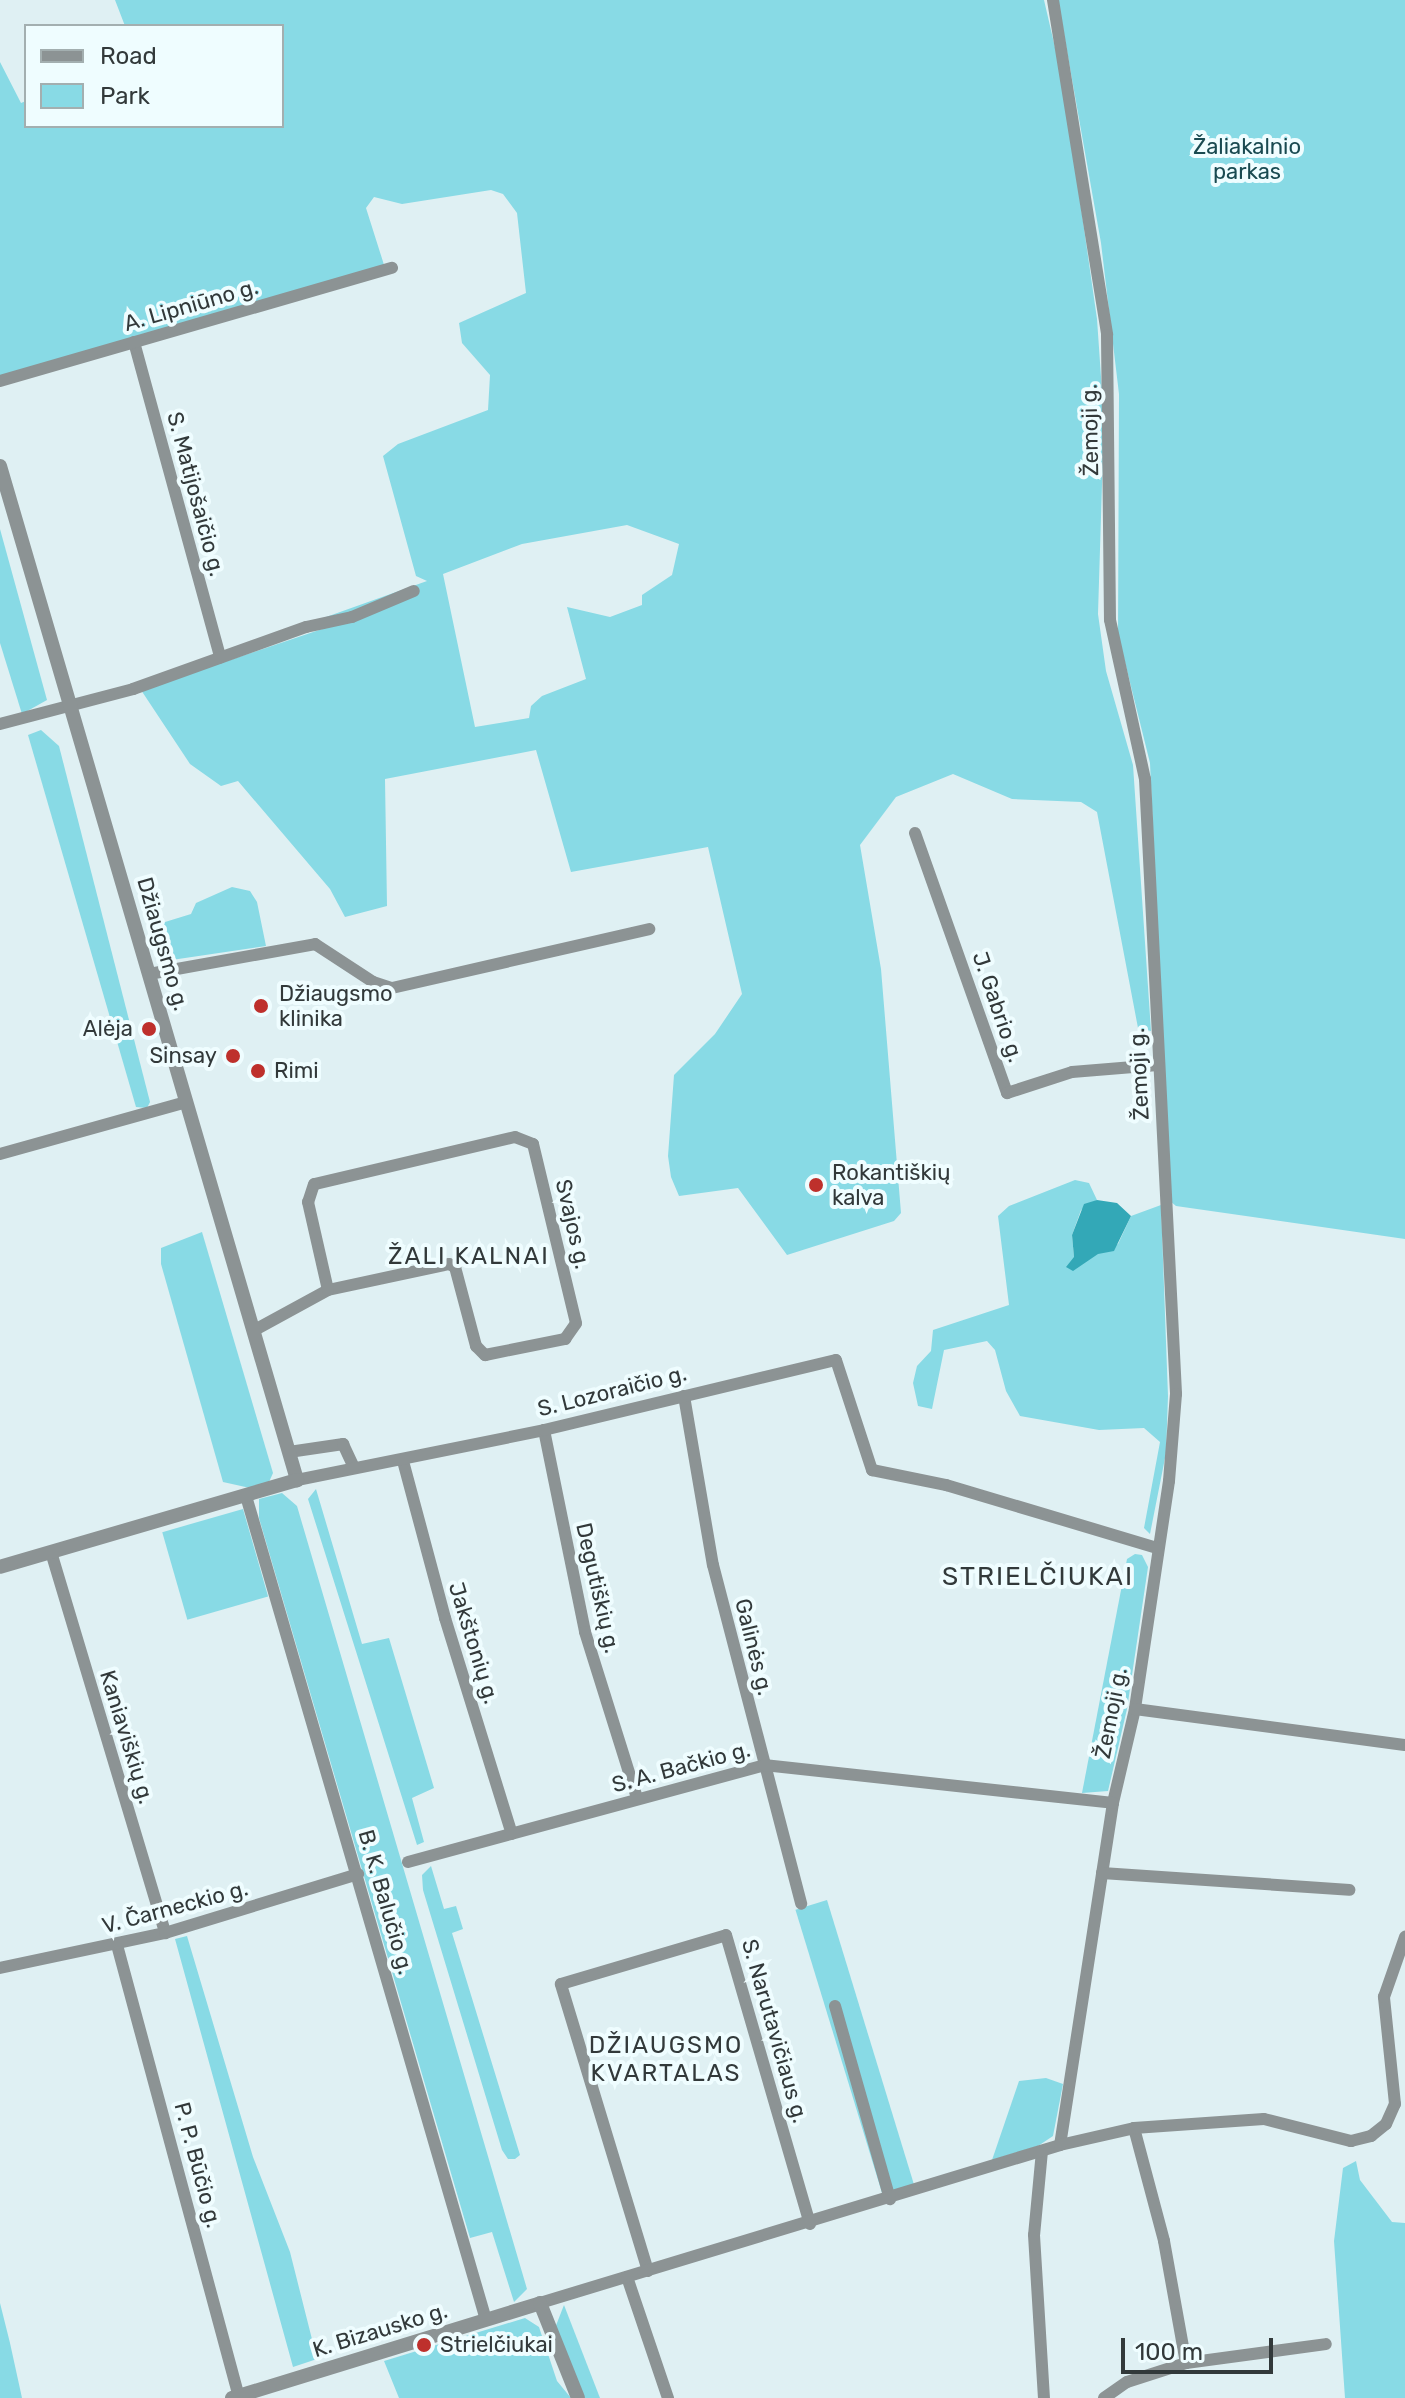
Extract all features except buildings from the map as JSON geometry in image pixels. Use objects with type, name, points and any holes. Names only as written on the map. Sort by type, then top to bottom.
[{"type":"street","name":"Žemoji g.","points":[[1053,0],[1107,335],[1110,620],[1145,779],[1176,1394],[1135,1709],[1113,1803],[1060,2145]]},
{"type":"street","name":"A. Lipniūno g.","points":[[0,381],[392,268]]},
{"type":"street","name":"S. Matijošaičio g.","points":[[134,342],[220,657]]},
{"type":"street","name":"Džiaugsmo g.","points":[[0,466],[297,1480]]},
{"type":"street","points":[[0,724],[71,706],[352,617],[414,591]]},
{"type":"street","name":"J. Gabrio g.","points":[[915,833],[1007,1093],[1072,1072],[1158,1065]]},
{"type":"street","points":[[149,974],[315,944],[373,982],[392,988],[649,929]]},
{"type":"street","points":[[0,1154],[186,1102]]},
{"type":"street","name":"Svajos g.","points":[[253,1331],[328,1290],[449,1264],[455,1267],[476,1346],[485,1355],[565,1339],[576,1323],[533,1144],[515,1137],[314,1184],[308,1202],[328,1290]]},
{"type":"street","name":"S. Lozoraičio g.","points":[[0,1567],[297,1480],[403,1461],[544,1430],[836,1360],[872,1470],[946,1485],[1158,1548]]},
{"type":"street","name":"Galinės g.","points":[[684,1396],[713,1565],[801,1904]]},
{"type":"street","name":"Degutiškių g.","points":[[544,1430],[585,1632],[637,1798]]},
{"type":"street","points":[[289,1452],[340,1443],[348,1447],[354,1468]]},
{"type":"street","name":"Jakštonių g.","points":[[403,1461],[445,1618],[512,1834]]},
{"type":"street","name":"B. K. Balučio g.","points":[[246,1496],[486,2320]]},
{"type":"street","name":"Kaniaviškių g.","points":[[51,1552],[165,1933]]},
{"type":"street","points":[[1135,1709],[1405,1745]]},
{"type":"street","name":"S. A. Bačkio g.","points":[[408,1862],[764,1765],[1113,1803]]},
{"type":"street","points":[[1102,1873],[1349,1890]]},
{"type":"street","name":"V. Čarneckio g.","points":[[0,1968],[165,1933],[358,1874]]},
{"type":"street","name":"S. Narutavičiaus g.","points":[[648,2271],[561,1984],[726,1935],[810,2224]]},
{"type":"street","points":[[578,2398],[540,2303],[810,2224],[1060,2145],[1134,2128],[1264,2119],[1351,2141],[1379,2132],[1400,2104],[1384,1997],[1405,1937]]},
{"type":"street","name":"P. P. Būčio g.","points":[[117,1945],[236,2397]]},
{"type":"street","points":[[835,2006],[890,2199]]},
{"type":"street","points":[[1134,2128],[1164,2241],[1186,2363]]},
{"type":"street","points":[[1042,2151],[1034,2235],[1044,2398]]},
{"type":"street","points":[[627,2277],[668,2398]]},
{"type":"street","name":"K. Bizausko g.","points":[[236,2397],[540,2303]]},
{"type":"street","points":[[1104,2398],[1127,2382],[1186,2363],[1326,2344]]},
{"type":"green space","points":[[115,0],[1044,0],[1063,82],[1097,319],[1104,420],[1098,614],[1106,671],[1133,765],[1151,1031],[1138,1028],[1097,812],[1081,802],[1012,799],[953,774],[896,797],[860,845],[881,969],[901,1213],[894,1221],[787,1255],[738,1188],[679,1196],[671,1177],[668,1156],[674,1075],[715,1034],[742,994],[708,847],[571,872],[536,750],[385,779],[387,906],[345,917],[330,889],[238,781],[221,786],[190,764],[141,690],[328,627],[326,617],[427,581],[416,576],[383,456],[398,444],[488,410],[490,375],[462,343],[459,323],[526,293],[517,213],[503,194],[491,190],[402,204],[374,197],[366,208],[385,268],[0,376],[0,62],[21,103],[24,102],[24,128],[284,128],[284,24],[124,24]],"holes":[[[627,525],[679,544],[672,575],[642,595],[642,605],[610,617],[567,607],[586,679],[542,696],[531,706],[529,718],[475,727],[443,574],[522,544]]]},
{"type":"green space","name":"Žaliakalnio parkas","points":[[1058,0],[1405,0],[1405,1239],[1176,1206],[1170,1201],[1150,763],[1118,634],[1119,394],[1101,243]]},
{"type":"green space","points":[[0,529],[47,700],[22,714],[0,643]]},
{"type":"green space","points":[[41,730],[59,746],[150,1102],[147,1108],[136,1107],[28,735]]},
{"type":"green space","points":[[232,887],[250,891],[257,902],[266,946],[158,962],[152,926],[191,914],[196,903]]},
{"type":"green space","points":[[1075,1180],[1089,1183],[1097,1200],[1081,1210],[1072,1235],[1074,1257],[1118,1244],[1131,1216],[1161,1205],[1168,1396],[1166,1453],[1150,1534],[1144,1528],[1160,1442],[1144,1428],[1099,1430],[1020,1416],[1006,1391],[995,1350],[987,1341],[944,1350],[932,1409],[918,1406],[913,1383],[917,1366],[931,1351],[933,1330],[1009,1305],[998,1216],[1009,1206]]},
{"type":"green space","points":[[202,1232],[273,1473],[269,1482],[250,1488],[223,1482],[161,1264],[161,1248]]},
{"type":"green space","points":[[316,1489],[362,1644],[389,1638],[434,1788],[412,1798],[424,1842],[417,1845],[308,1499]]},
{"type":"green space","points":[[282,1493],[297,1506],[527,2289],[514,2302],[492,2232],[470,2238],[259,1518],[259,1499]]},
{"type":"green space","points":[[243,1509],[268,1596],[187,1620],[162,1532]]},
{"type":"green space","points":[[1135,1554],[1142,1555],[1148,1567],[1127,1709],[1108,1791],[1082,1793],[1127,1559]]},
{"type":"green space","points":[[431,1866],[444,1909],[456,1906],[463,1929],[452,1933],[520,2155],[515,2159],[508,2159],[502,2150],[423,1890],[422,1875]]},
{"type":"green space","points":[[827,1900],[914,2185],[883,2195],[795,1910]]},
{"type":"green space","points":[[187,1936],[253,2157],[290,2252],[317,2359],[293,2367],[175,1939]]},
{"type":"green space","points":[[1046,2078],[1063,2084],[1053,2136],[1038,2146],[992,2160],[1019,2081]]},
{"type":"green space","points":[[1356,2161],[1360,2180],[1392,2222],[1405,2223],[1405,2398],[1345,2398],[1334,2241],[1343,2168]]},
{"type":"green space","points":[[0,2303],[10,2343],[22,2398],[0,2398]]},
{"type":"green space","points":[[564,2305],[600,2398],[584,2398],[555,2328]]},
{"type":"green space","points":[[525,2318],[539,2327],[557,2381],[571,2398],[399,2398],[384,2361]]},
{"type":"shaded area","points":[[1097,1200],[1117,1203],[1131,1216],[1114,1251],[1098,1254],[1073,1271],[1066,1267],[1074,1257],[1072,1235],[1084,1204]]},
{"type":"place","name":"Džiaugsmo klinika","points":[[261,1006]]},
{"type":"place","name":"Alėja","points":[[149,1029]]},
{"type":"place","name":"Sinsay","points":[[233,1056]]},
{"type":"place","name":"Rimi","points":[[258,1071]]},
{"type":"place","name":"Rokantiškių kalva","points":[[816,1185]]},
{"type":"place","name":"Strielčiukai","points":[[424,2345]]},
{"type":"district","name":"ŽALI KALNAI","points":[[469,1257]]},
{"type":"district","name":"STRIELČIUKAI","points":[[1038,1577]]},
{"type":"district","name":"DŽIAUGSMO KVARTALAS","points":[[666,2060]]}]
